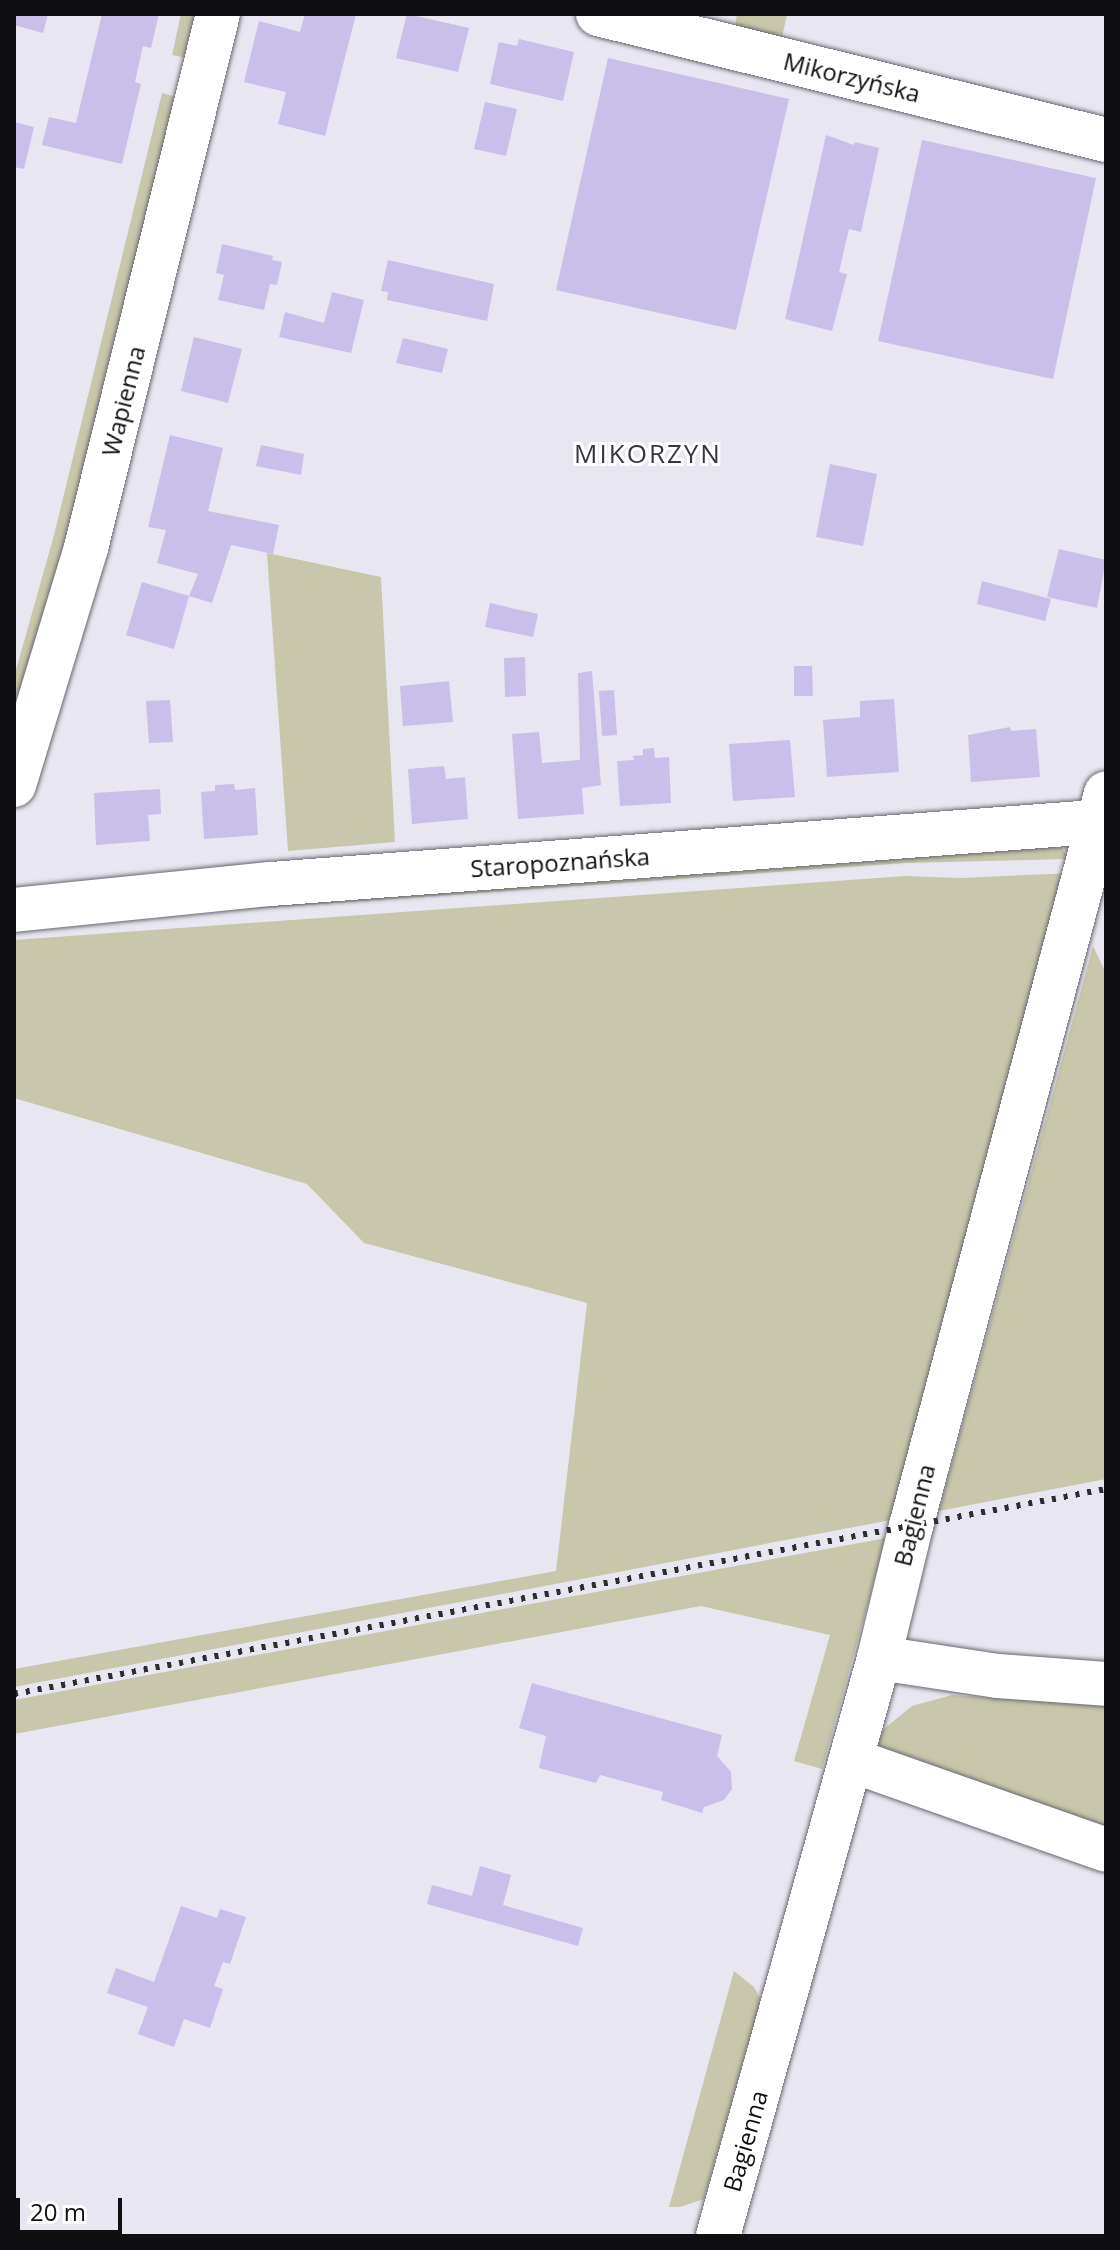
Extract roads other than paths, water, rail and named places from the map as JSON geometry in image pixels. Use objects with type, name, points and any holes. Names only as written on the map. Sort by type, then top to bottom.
[{"type":"street","name":"Wapienna","points":[[14,785],[86,548],[218,14]]},
{"type":"street","name":"Mikorzyńska","points":[[598,14],[1106,140]]},
{"type":"street","name":"Staropoznańska","points":[[14,910],[271,884],[1104,812]]},
{"type":"street","name":"Bagienna","points":[[718,2236],[879,1658],[915,1511],[1104,812]]},
{"type":"street","points":[[879,1658],[998,1676],[1106,1684]]},
{"type":"street","points":[[851,1760],[1106,1850]]},
{"type":"railway","points":[[14,1694],[1106,1489]]},
{"type":"district","name":"MIKORZYN","points":[[648,454]]}]
